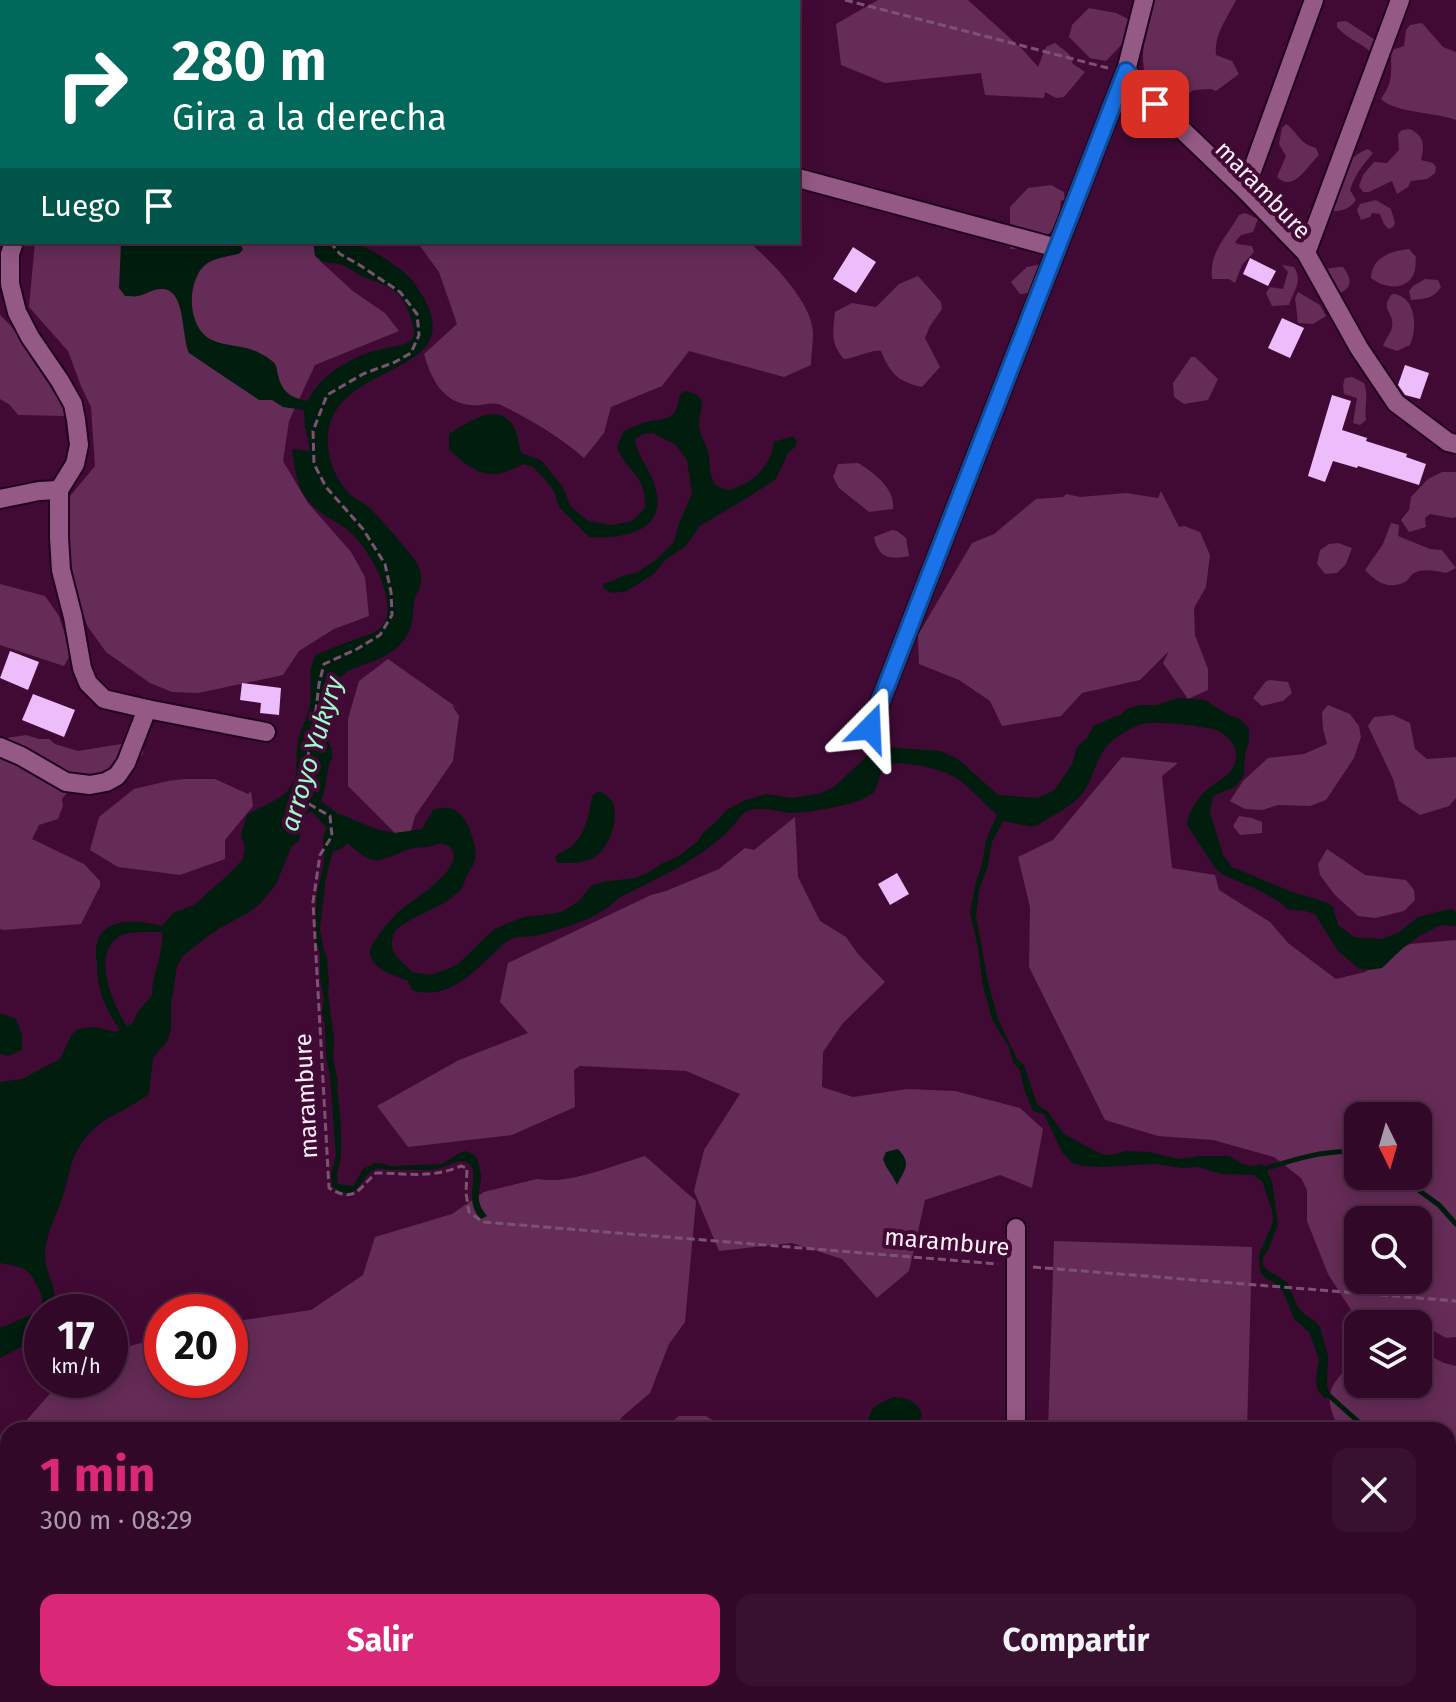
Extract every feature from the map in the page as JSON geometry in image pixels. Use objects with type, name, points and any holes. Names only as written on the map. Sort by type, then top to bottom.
[{"type":"street","points":[[870,728],[1057,248],[1116,69],[1144,0]]},
{"type":"street","points":[[1245,190],[1314,0]]},
{"type":"street","points":[[1306,253],[1400,0]]},
{"type":"street","points":[[1116,69],[1245,190],[1306,253],[1359,348],[1396,403],[1448,442],[1456,444]]},
{"type":"street","points":[[800,179],[1057,248]]},
{"type":"street","points":[[13,244],[5,264],[17,312],[73,404],[79,445],[75,464],[59,490],[61,570],[88,683],[104,699],[266,732]]},
{"type":"street","points":[[0,499],[59,490]]},
{"type":"street","points":[[0,747],[66,782],[90,785],[106,782],[117,776],[126,763],[147,709]]},
{"type":"street","points":[[1016,1228],[1016,1422]]},
{"type":"path","points":[[845,0],[1116,69]]},
{"type":"path","name":"marambure","points":[[332,244],[340,254],[400,292],[417,314],[419,335],[411,353],[363,374],[327,395],[313,431],[314,464],[326,487],[363,529],[385,564],[392,615],[380,635],[324,664],[313,736],[297,797],[330,816],[332,836],[320,855],[313,902],[329,1188],[352,1195],[363,1189],[376,1173],[412,1176],[448,1172],[461,1166],[467,1168],[469,1212],[483,1222],[1001,1264]]},
{"type":"path","name":"marambure","points":[[1032,1267],[1456,1301]]},
{"type":"shaded area","points":[[878,0],[968,0],[1038,67],[1046,47],[1055,43],[1069,54],[1073,64],[1085,72],[1064,97],[1056,98],[1045,92],[1044,98],[985,95],[981,73],[885,83],[841,65],[836,24]]},
{"type":"shaded area","points":[[1154,0],[1236,0],[1219,33],[1216,55],[1232,61],[1239,74],[1216,91],[1194,90],[1182,98],[1161,102],[1143,64],[1145,36]]},
{"type":"shaded area","points":[[1089,8],[1116,13],[1128,19],[1128,38],[1106,61],[1090,58],[1069,37],[1072,25]]},
{"type":"shaded area","points":[[1346,21],[1380,43],[1373,54],[1337,27],[1337,22]]},
{"type":"shaded area","points":[[1422,23],[1443,47],[1456,52],[1456,120],[1405,110],[1381,99],[1390,80],[1392,50],[1404,46],[1406,30],[1410,25]]},
{"type":"shaded area","points":[[1286,124],[1302,140],[1316,148],[1319,155],[1300,176],[1289,182],[1277,177],[1286,156],[1279,144],[1282,128]]},
{"type":"shaded area","points":[[1410,129],[1422,142],[1421,160],[1433,163],[1435,173],[1427,179],[1411,181],[1397,194],[1392,181],[1363,192],[1359,186],[1363,175],[1374,162],[1387,163],[1399,150],[1398,134]]},
{"type":"shaded area","points":[[1368,149],[1373,153],[1357,174],[1350,190],[1356,200],[1345,209],[1330,211],[1346,166]]},
{"type":"shaded area","points":[[1051,185],[1064,192],[1065,201],[1061,200],[1053,229],[1031,245],[1010,249],[1010,207],[1028,188]]},
{"type":"shaded area","points":[[1376,200],[1391,209],[1395,223],[1393,227],[1389,229],[1384,224],[1380,214],[1372,213],[1361,220],[1357,210],[1360,204]]},
{"type":"shaded area","points":[[1245,213],[1258,219],[1253,232],[1241,235],[1235,242],[1252,246],[1254,252],[1242,265],[1235,283],[1229,279],[1212,279],[1216,252],[1239,215]]},
{"type":"shaded area","points":[[35,244],[316,244],[320,261],[354,292],[385,313],[399,331],[315,365],[289,421],[283,461],[308,503],[351,552],[365,577],[369,616],[334,629],[299,651],[283,675],[198,693],[172,692],[150,683],[106,652],[88,627],[78,602],[65,549],[70,496],[95,466],[91,407],[68,351],[29,307]]},
{"type":"shaded area","points":[[418,244],[751,244],[779,271],[806,309],[813,333],[811,365],[784,377],[689,351],[662,386],[611,407],[604,433],[584,458],[566,443],[501,405],[460,403],[439,387],[424,354],[457,324],[439,272]]},
{"type":"shaded area","points":[[1409,249],[1416,257],[1415,270],[1408,282],[1389,286],[1371,278],[1375,265],[1384,256]]},
{"type":"shaded area","points":[[1046,263],[1040,292],[1020,294],[1011,282],[1027,267]]},
{"type":"shaded area","points":[[1282,265],[1294,267],[1297,286],[1289,305],[1272,306],[1266,293],[1270,287],[1283,289],[1288,272]]},
{"type":"shaded area","points":[[1343,267],[1350,283],[1338,294],[1324,269]]},
{"type":"shaded area","points":[[918,276],[941,302],[942,309],[925,338],[940,367],[922,387],[896,375],[881,351],[844,359],[834,342],[835,312],[852,303],[876,307],[899,284]]},
{"type":"shaded area","points":[[1425,279],[1438,280],[1441,287],[1432,296],[1411,300],[1409,291]]},
{"type":"shaded area","points":[[1298,292],[1320,305],[1326,316],[1313,324],[1298,323],[1295,298]]},
{"type":"shaded area","points":[[1392,294],[1406,300],[1414,322],[1410,345],[1397,351],[1383,346],[1392,327],[1387,304]]},
{"type":"shaded area","points":[[0,315],[70,385],[66,416],[18,415],[0,399]]},
{"type":"shaded area","points":[[1191,357],[1195,357],[1218,379],[1208,400],[1184,404],[1174,397],[1173,383]]},
{"type":"shaded area","points":[[1352,377],[1364,383],[1365,388],[1366,420],[1360,425],[1353,423],[1357,398],[1344,394],[1345,378]]},
{"type":"shaded area","points":[[858,463],[877,476],[887,488],[893,509],[869,512],[839,488],[833,477],[838,464]]},
{"type":"shaded area","points":[[1442,472],[1456,472],[1456,517],[1430,514],[1425,518],[1426,527],[1409,532],[1401,520],[1409,510],[1411,497],[1428,479]]},
{"type":"shaded area","points":[[1161,491],[1179,527],[1200,532],[1210,555],[1206,587],[1194,608],[1195,635],[1208,669],[1208,690],[1188,699],[1163,663],[1169,651],[1140,680],[1082,693],[1061,716],[1002,726],[990,701],[959,680],[919,664],[918,635],[972,543],[994,534],[1036,499],[1063,497],[1066,494],[1080,497],[1126,493],[1158,498]]},
{"type":"shaded area","points":[[1391,523],[1399,525],[1398,536],[1430,549],[1442,550],[1456,568],[1446,573],[1418,571],[1405,582],[1393,585],[1383,584],[1374,578],[1365,570],[1383,544]]},
{"type":"shaded area","points":[[892,530],[906,538],[909,556],[886,556],[878,549],[874,537]]},
{"type":"shaded area","points":[[1338,543],[1352,548],[1346,564],[1337,573],[1325,574],[1317,564],[1320,550]]},
{"type":"shaded area","points":[[0,584],[45,596],[59,616],[71,653],[64,666],[0,645]]},
{"type":"shaded area","points":[[388,659],[459,709],[452,705],[459,716],[453,761],[415,816],[410,834],[395,833],[348,786],[348,719],[359,681]]},
{"type":"shaded area","points":[[1270,680],[1288,682],[1292,693],[1283,701],[1262,706],[1253,698]]},
{"type":"shaded area","points":[[1328,705],[1350,714],[1359,726],[1361,737],[1354,758],[1326,800],[1310,806],[1278,805],[1262,810],[1245,809],[1230,801],[1243,781],[1268,758],[1304,754],[1327,744],[1322,712]]},
{"type":"shaded area","points":[[1393,715],[1410,723],[1415,749],[1427,759],[1456,757],[1456,798],[1449,806],[1420,815],[1399,801],[1393,779],[1368,726],[1374,717]]},
{"type":"shaded area","points":[[26,735],[49,739],[78,751],[121,744],[143,747],[143,754],[119,772],[67,793],[62,799],[58,819],[39,825],[32,839],[84,864],[100,881],[81,924],[0,929],[0,739]]},
{"type":"shaded area","points":[[1122,757],[1178,763],[1162,776],[1172,868],[1215,875],[1219,890],[1270,922],[1288,943],[1336,979],[1365,972],[1410,944],[1456,940],[1456,1337],[1446,1338],[1432,1330],[1432,1310],[1351,1310],[1328,1274],[1307,1221],[1307,1190],[1301,1178],[1274,1157],[1213,1140],[1158,1136],[1105,1120],[1029,967],[1030,907],[1018,857],[1053,840]]},
{"type":"shaded area","points":[[184,779],[215,779],[248,794],[251,791],[253,806],[225,840],[225,859],[180,875],[118,867],[90,850],[99,817],[134,789]]},
{"type":"shaded area","points":[[1239,816],[1262,822],[1262,833],[1240,835],[1233,826]]},
{"type":"shaded area","points":[[795,817],[798,877],[820,921],[846,937],[885,982],[843,1023],[823,1052],[822,1087],[853,1097],[907,1089],[955,1091],[1020,1108],[1043,1129],[1032,1188],[1000,1175],[925,1200],[909,1271],[877,1298],[842,1259],[792,1243],[719,1251],[694,1191],[704,1150],[740,1094],[686,1071],[580,1066],[574,1070],[575,1107],[512,1135],[408,1147],[377,1106],[459,1060],[528,1033],[500,1002],[508,963],[651,895],[719,869],[745,848],[754,850]]},
{"type":"shaded area","points":[[1327,849],[1365,875],[1406,880],[1414,890],[1415,900],[1404,911],[1375,918],[1358,916],[1334,894],[1320,875],[1318,864]]},
{"type":"shaded area","points":[[645,1156],[696,1201],[685,1322],[669,1344],[650,1393],[619,1422],[25,1422],[46,1398],[128,1398],[128,1346],[144,1342],[144,1398],[248,1398],[248,1319],[311,1310],[363,1275],[375,1237],[452,1214],[484,1192],[537,1179],[578,1177]]},
{"type":"shaded area","points":[[1054,1241],[1252,1247],[1247,1422],[1048,1422]]},
{"type":"shaded area","points":[[1432,1357],[1456,1366],[1456,1422],[1337,1422],[1330,1402],[1335,1383],[1344,1371],[1344,1398],[1432,1398]]},
{"type":"shaded area","points":[[679,1416],[706,1416],[715,1422],[672,1422]]},
{"type":"water","name":"arroyo Yukyry","points":[[121,244],[240,244],[243,249],[240,253],[213,260],[199,273],[192,293],[198,326],[212,340],[267,357],[276,365],[285,390],[308,401],[320,382],[339,367],[372,352],[406,344],[414,333],[408,310],[399,295],[345,266],[318,259],[313,244],[356,244],[382,257],[411,279],[430,312],[432,336],[420,353],[352,393],[335,412],[328,439],[329,455],[339,480],[349,493],[374,512],[408,551],[419,566],[421,578],[411,627],[404,640],[395,650],[351,670],[337,683],[328,727],[332,757],[321,801],[337,813],[376,829],[395,833],[422,829],[433,810],[452,809],[466,821],[475,847],[474,862],[460,891],[395,932],[393,949],[412,972],[430,975],[448,969],[458,964],[501,926],[524,917],[565,910],[579,901],[592,885],[635,878],[649,872],[679,856],[698,841],[725,811],[743,801],[766,794],[792,798],[821,793],[834,787],[870,753],[884,747],[940,751],[958,759],[998,795],[1037,798],[1056,788],[1072,764],[1077,747],[1087,738],[1093,726],[1122,714],[1126,709],[1157,705],[1177,698],[1205,700],[1240,719],[1249,728],[1244,776],[1235,787],[1213,796],[1210,812],[1223,855],[1232,867],[1292,892],[1326,902],[1333,907],[1338,925],[1354,937],[1381,939],[1398,933],[1418,917],[1451,909],[1456,912],[1456,926],[1441,925],[1419,936],[1382,968],[1358,968],[1338,951],[1315,914],[1287,909],[1280,902],[1215,868],[1187,825],[1188,819],[1208,788],[1231,771],[1236,758],[1235,748],[1227,737],[1216,730],[1168,723],[1142,724],[1113,740],[1102,752],[1080,796],[1040,824],[1033,827],[1003,821],[992,842],[979,890],[976,916],[998,1019],[1017,1059],[1024,1065],[1037,1104],[1048,1112],[1064,1134],[1101,1154],[1149,1152],[1179,1159],[1229,1156],[1243,1164],[1261,1164],[1265,1167],[1272,1181],[1278,1224],[1263,1258],[1263,1265],[1287,1282],[1298,1307],[1320,1327],[1328,1356],[1327,1386],[1330,1395],[1325,1399],[1317,1389],[1319,1359],[1309,1332],[1294,1319],[1283,1291],[1260,1272],[1259,1255],[1273,1222],[1262,1181],[1254,1175],[1222,1174],[1198,1167],[1074,1164],[1062,1152],[1044,1114],[1033,1111],[1020,1070],[993,1022],[983,987],[970,913],[986,840],[997,815],[952,776],[923,766],[903,764],[885,764],[874,792],[848,804],[799,813],[749,810],[719,840],[684,864],[580,922],[535,936],[511,939],[466,978],[435,992],[412,990],[408,981],[378,967],[371,959],[370,950],[397,913],[445,874],[454,855],[450,847],[441,844],[409,849],[378,860],[366,857],[347,843],[340,850],[333,851],[326,877],[320,928],[327,957],[333,1058],[338,1082],[341,1157],[338,1184],[353,1186],[363,1169],[375,1163],[390,1166],[442,1164],[466,1151],[476,1156],[480,1171],[479,1201],[487,1216],[481,1219],[473,1203],[473,1172],[471,1166],[463,1161],[432,1170],[376,1169],[358,1188],[348,1193],[332,1186],[331,1174],[336,1156],[322,1013],[324,1000],[320,953],[315,939],[317,893],[324,862],[323,836],[327,828],[311,811],[303,817],[299,841],[292,846],[276,884],[261,903],[204,939],[183,956],[177,966],[171,1029],[167,1042],[153,1058],[149,1094],[98,1126],[77,1151],[45,1252],[55,1294],[40,1294],[28,1272],[0,1263],[0,1082],[22,1079],[60,1059],[72,1034],[78,1029],[120,1030],[107,1008],[99,983],[96,949],[103,932],[126,922],[162,926],[173,913],[194,905],[243,859],[245,848],[241,835],[247,815],[278,799],[294,781],[298,740],[309,709],[311,667],[316,655],[376,631],[386,620],[388,608],[381,579],[358,540],[322,514],[300,488],[292,451],[310,449],[304,410],[283,407],[272,400],[259,400],[189,353],[179,306],[171,292],[160,289],[125,296],[119,288]],"holes":[[[162,932],[152,995],[133,1023],[127,1026],[107,980],[106,955],[111,944],[122,935]]]},
{"type":"water","points":[[685,391],[701,399],[699,428],[708,452],[713,482],[718,486],[728,490],[752,479],[769,459],[774,442],[793,436],[796,446],[788,453],[776,479],[700,526],[686,546],[665,560],[654,574],[627,591],[612,593],[603,588],[604,584],[636,573],[656,560],[674,542],[692,494],[687,460],[676,445],[653,433],[635,439],[653,480],[656,510],[643,528],[604,537],[589,537],[559,507],[554,491],[533,467],[523,464],[501,473],[483,473],[449,450],[449,434],[483,416],[500,415],[514,427],[521,453],[541,460],[562,486],[571,507],[588,521],[611,525],[632,521],[645,508],[644,496],[639,480],[617,447],[624,431],[643,423],[669,418],[675,411],[680,394]]},
{"type":"water","points":[[597,792],[606,795],[614,806],[610,838],[601,852],[589,860],[557,863],[555,857],[572,846],[581,835],[592,796]]},
{"type":"water","points":[[0,1013],[16,1019],[22,1034],[22,1050],[8,1056],[0,1054]]},
{"type":"water","points":[[898,1149],[906,1163],[897,1185],[883,1159],[886,1152]]},
{"type":"water","points":[[24,1318],[24,1345],[0,1358],[0,1328]]},
{"type":"water","points":[[894,1397],[908,1399],[918,1406],[922,1415],[919,1422],[867,1422],[873,1409]]},
{"type":"building","points":[[853,247],[876,262],[856,293],[833,279]]},
{"type":"building","points":[[1250,258],[1276,271],[1268,286],[1243,274]]},
{"type":"building","points":[[1282,318],[1304,328],[1290,358],[1268,348]]},
{"type":"building","points":[[1405,365],[1429,373],[1420,399],[1405,395],[1398,385]]},
{"type":"building","points":[[1332,395],[1351,401],[1342,430],[1426,464],[1419,485],[1333,461],[1325,482],[1308,476]]},
{"type":"building","points":[[10,651],[39,662],[28,690],[0,678]]},
{"type":"building","points":[[242,683],[281,688],[279,715],[260,713],[261,703],[240,700]]},
{"type":"building","points":[[33,694],[75,710],[64,737],[22,720]]},
{"type":"building","points":[[897,873],[909,894],[890,905],[878,884]]},
{"type":"waterway","points":[[1261,1170],[1297,1159],[1344,1152]]},
{"type":"waterway","points":[[1418,1190],[1439,1205],[1456,1224]]},
{"type":"waterway","points":[[1324,1391],[1359,1422]]},
{"type":"route","points":[[870,728],[1126,71],[1155,104]]}]
